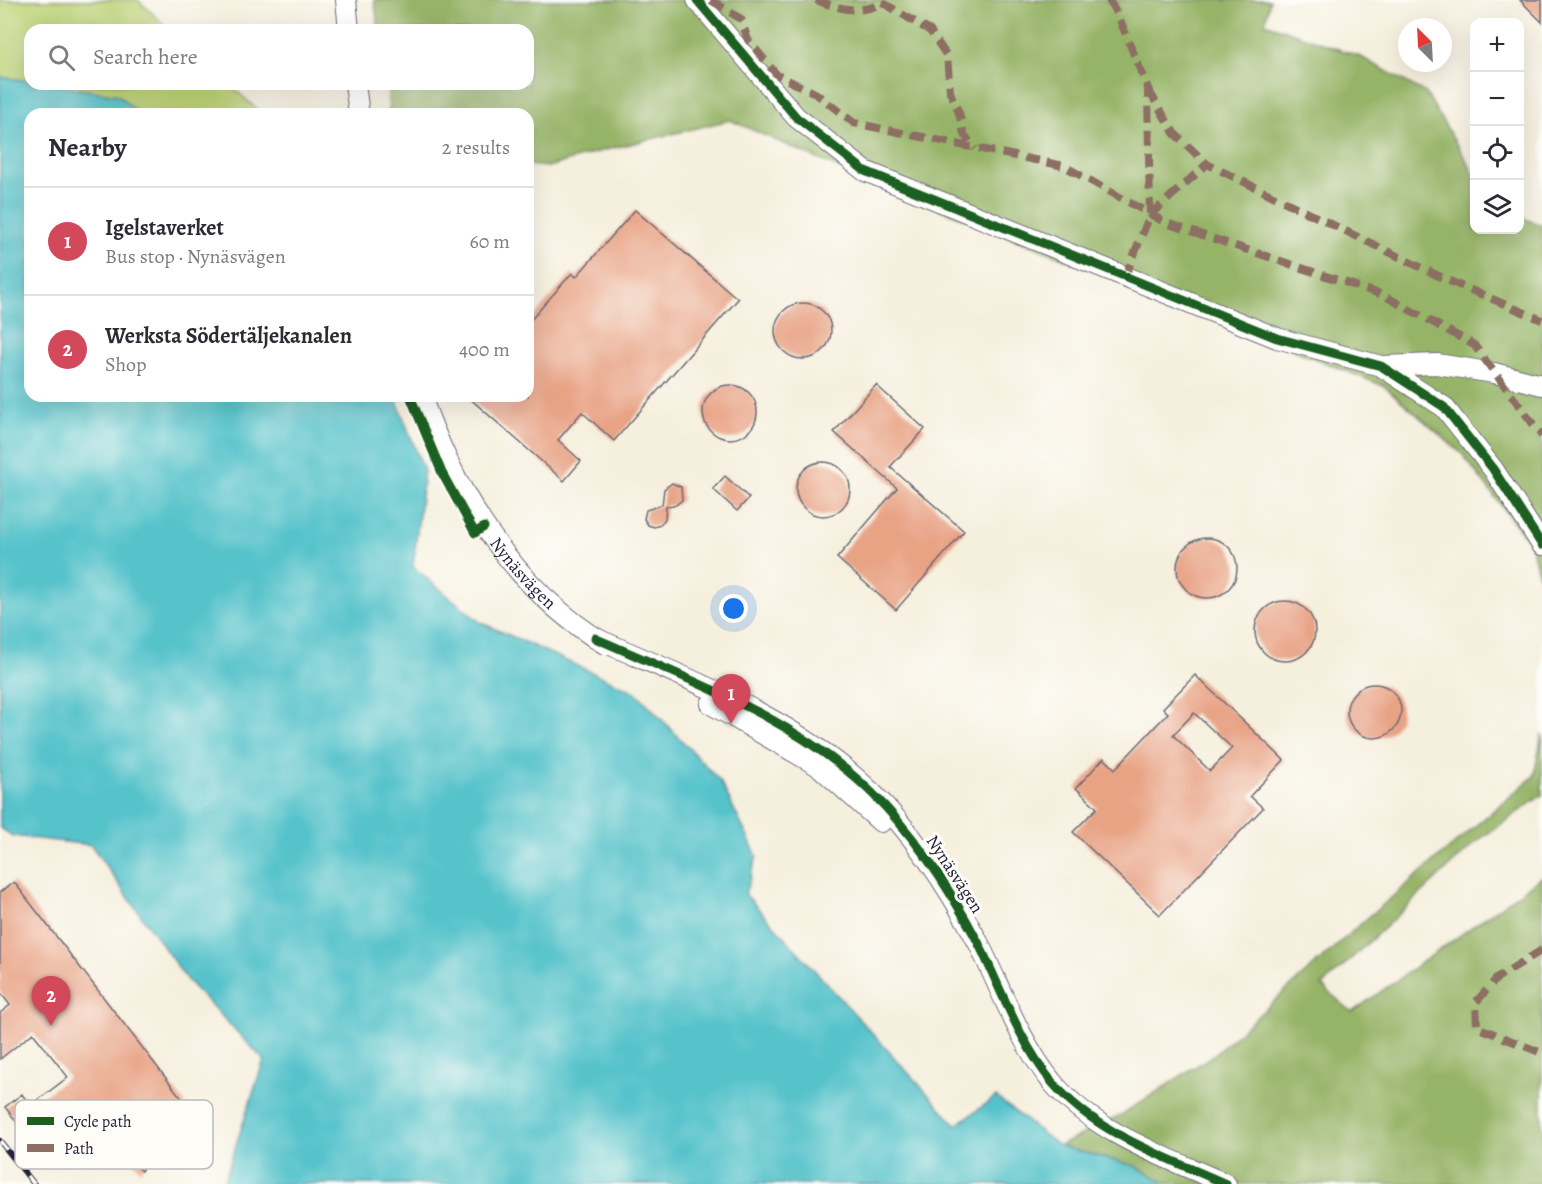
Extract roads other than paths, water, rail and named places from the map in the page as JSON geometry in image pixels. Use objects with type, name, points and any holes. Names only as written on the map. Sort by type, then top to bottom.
[{"type":"street","points":[[346,0],[348,24]]},
{"type":"street","points":[[697,0],[796,117],[865,171],[1277,338],[1382,366],[1437,364],[1494,373],[1542,386]]},
{"type":"street","points":[[356,90],[358,108]]},
{"type":"street","points":[[1382,366],[1444,406],[1493,469],[1542,545]]},
{"type":"street","name":"Nynäsvägen","points":[[423,402],[451,469],[491,536],[540,594],[595,638],[753,710],[829,756],[870,792],[911,837],[977,941],[1023,1038],[1053,1083],[1097,1121],[1126,1139],[1226,1184]]},
{"type":"water","points":[[0,77],[24,80],[24,90],[86,90],[118,95],[132,108],[24,108],[24,402],[397,402],[424,471],[413,567],[480,622],[636,692],[720,781],[757,856],[745,894],[956,1125],[996,1097],[1059,1146],[1135,1166],[1167,1184],[223,1184],[264,1060],[187,980],[91,845],[13,836],[0,828]]},
{"type":"railway","points":[[0,1141],[15,1160]]},
{"type":"railway","points":[[22,1169],[34,1184]]},
{"type":"place","name":"Igelstaverket","points":[[731,724]]},
{"type":"place","name":"Werksta Södertäljekanalen","points":[[51,1026]]}]
